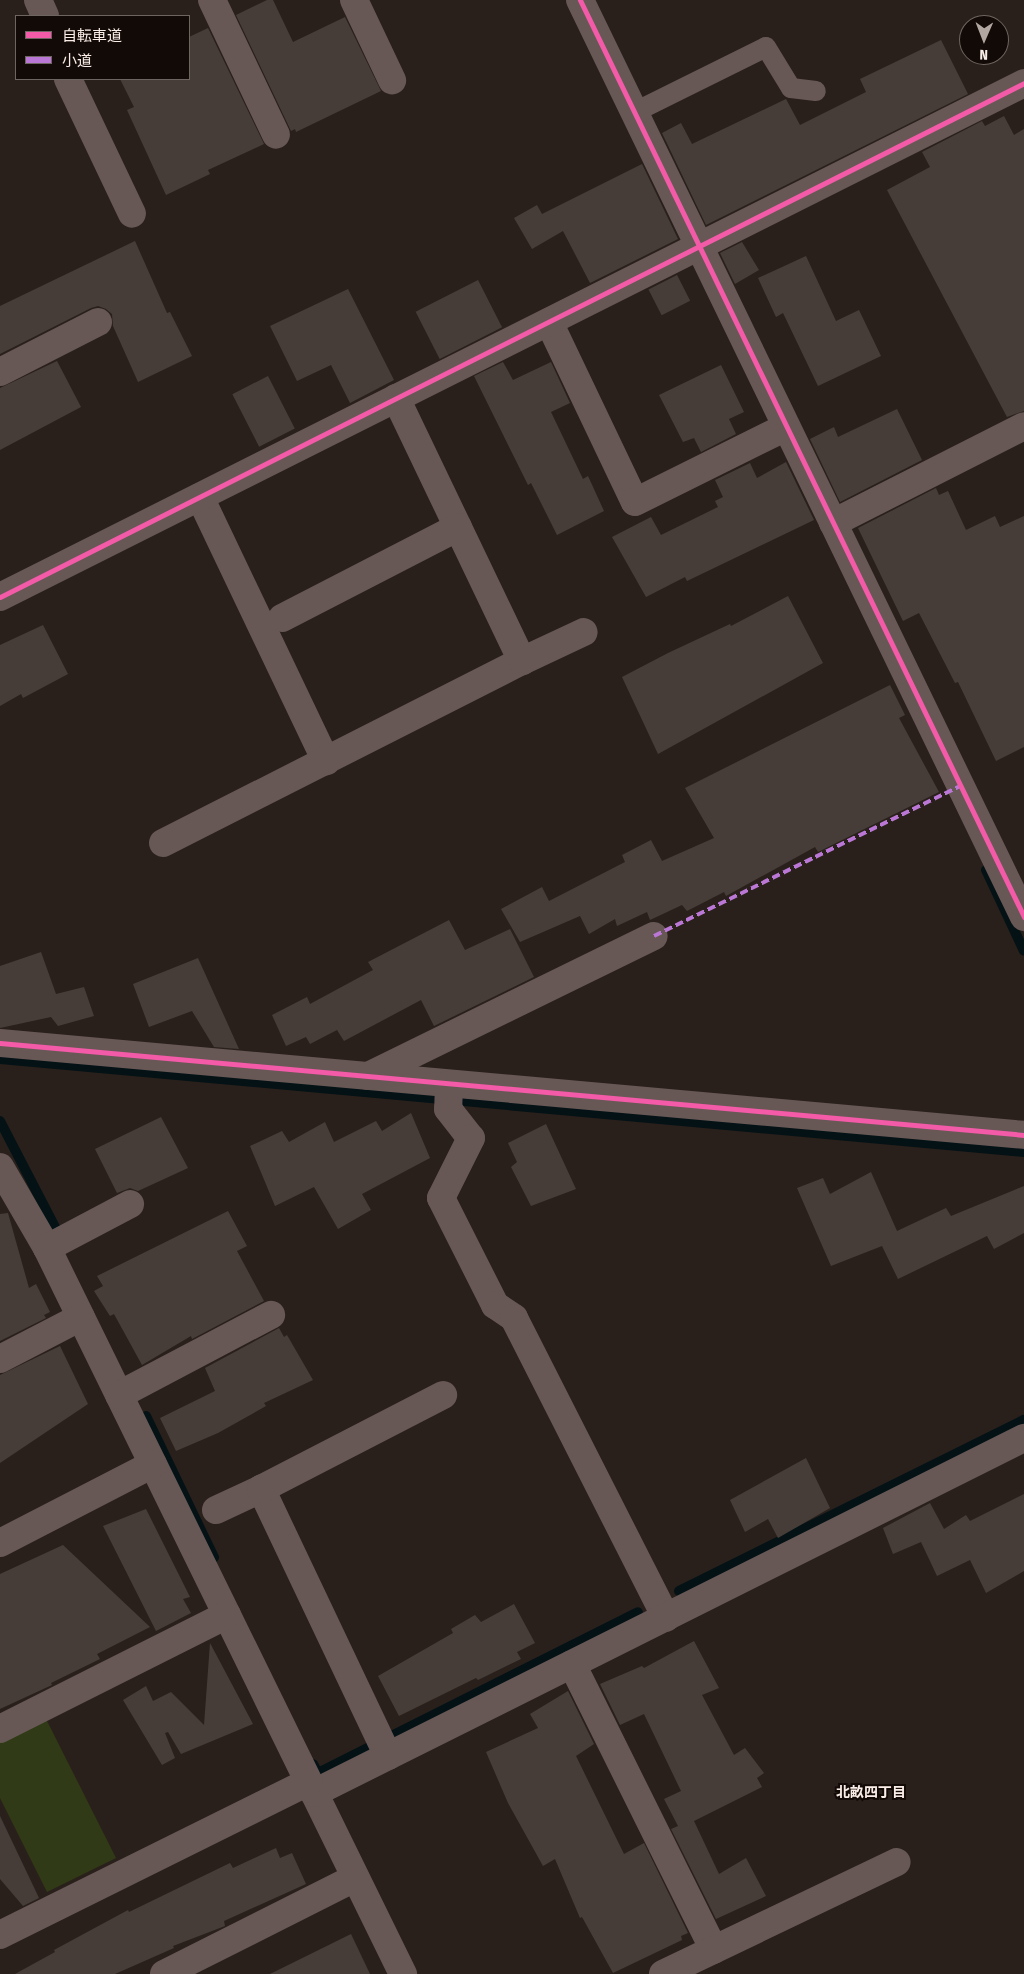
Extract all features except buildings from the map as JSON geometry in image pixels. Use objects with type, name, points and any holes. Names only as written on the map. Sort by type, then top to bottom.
[{"type":"street","points":[[38,0],[45,15]]},
{"type":"street","points":[[212,0],[276,135]]},
{"type":"street","points":[[354,0],[392,80]]},
{"type":"street","points":[[580,0],[1024,917]]},
{"type":"street","points":[[68,80],[132,214]]},
{"type":"street","points":[[0,597],[1024,82]]},
{"type":"street","points":[[0,372],[98,322]]},
{"type":"street","points":[[549,322],[635,502],[786,428]]},
{"type":"street","points":[[396,398],[522,661]]},
{"type":"street","points":[[833,523],[1024,426]]},
{"type":"street","points":[[200,497],[326,761]]},
{"type":"street","points":[[282,618],[458,527]]},
{"type":"street","points":[[163,843],[522,661],[584,632]]},
{"type":"street","points":[[368,1076],[654,936]]},
{"type":"street","points":[[0,1043],[368,1076],[449,1096],[1024,1135]]},
{"type":"street","points":[[449,1096],[471,1138],[441,1198],[495,1305],[514,1318],[666,1618]]},
{"type":"street","points":[[0,1167],[47,1248],[403,1974]]},
{"type":"street","points":[[47,1248],[130,1204]]},
{"type":"street","points":[[119,1395],[271,1315]]},
{"type":"street","points":[[0,1359],[81,1317]]},
{"type":"street","points":[[216,1510],[261,1489],[442,1395]]},
{"type":"street","points":[[0,1935],[311,1788],[388,1756],[1024,1438]]},
{"type":"street","points":[[0,1543],[153,1464]]},
{"type":"street","points":[[261,1489],[388,1756]]},
{"type":"street","points":[[0,1729],[227,1615]]},
{"type":"street","points":[[572,1664],[714,1950]]},
{"type":"street","points":[[663,1974],[897,1862]]},
{"type":"street","points":[[164,1974],[356,1878]]},
{"type":"lane","points":[[633,112],[766,46],[791,88],[816,91]]},
{"type":"green space","points":[[46,1719],[116,1858],[47,1892],[0,1798],[0,1742]]},
{"type":"waterway","points":[[986,870],[1024,951]]},
{"type":"waterway","points":[[0,1059],[1024,1152]]},
{"type":"waterway","points":[[0,1121],[56,1229]]},
{"type":"waterway","points":[[146,1416],[214,1557]]},
{"type":"waterway","points":[[679,1591],[1024,1420]]},
{"type":"waterway","points":[[313,1764],[318,1773],[638,1612]]},
{"type":"marked path","points":[[654,936],[960,786]]},
{"type":"cycle path","points":[[580,0],[1024,917]]},
{"type":"cycle path","points":[[0,597],[1024,83]]},
{"type":"cycle path","points":[[0,1043],[1024,1135]]},
{"type":"district","name":"北畝四丁目","points":[[871,1793]]}]
